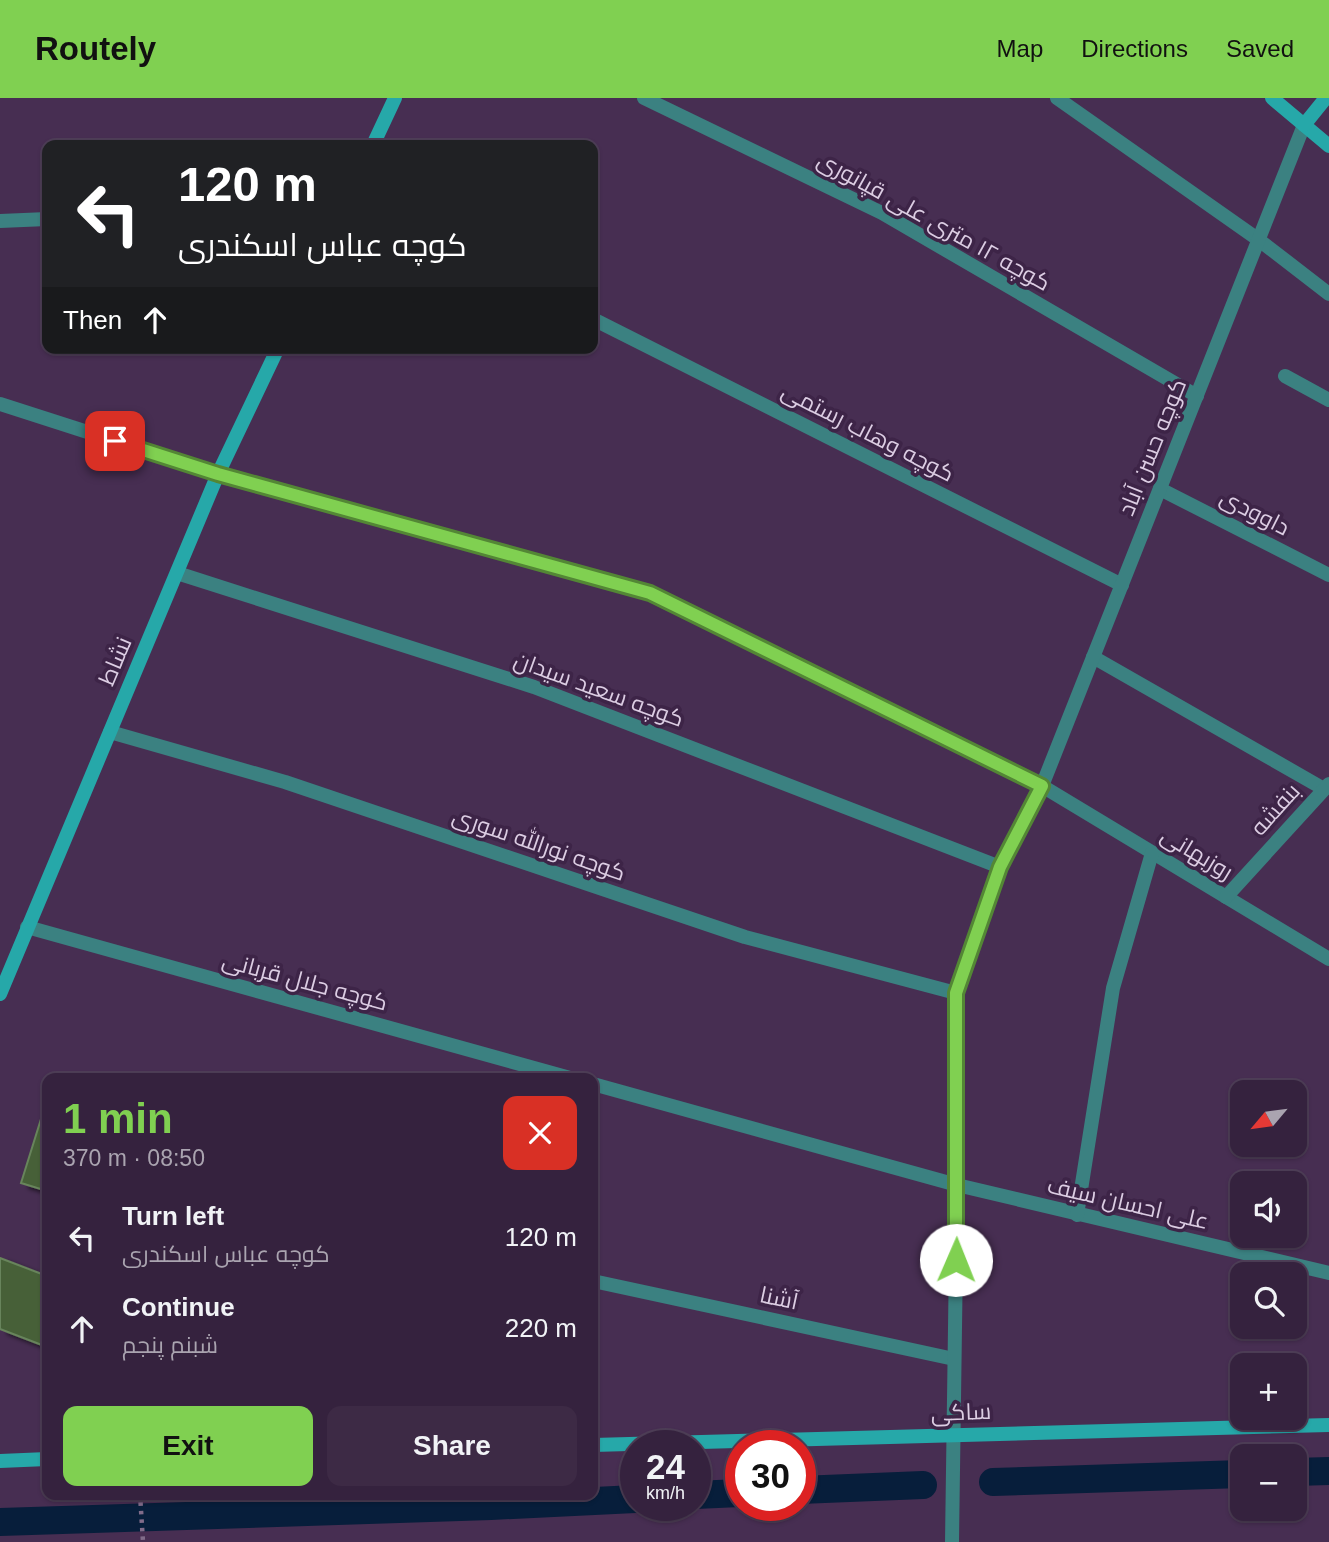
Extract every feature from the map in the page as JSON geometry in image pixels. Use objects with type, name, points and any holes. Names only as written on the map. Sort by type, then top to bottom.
[{"type":"street","points":[[375,140],[395,98]]},
{"type":"street","name":"کوچه ۱۲ متری علی قپانوری","points":[[644,98],[881,213],[1197,396]]},
{"type":"street","points":[[1057,98],[1259,240],[1329,293]]},
{"type":"street","points":[[1272,98],[1329,146]]},
{"type":"street","points":[[1304,125],[1326,100]]},
{"type":"street","name":"کوچه حسن آباد","points":[[952,1542],[957,1185],[956,993],[1000,867],[1042,786],[1304,125]]},
{"type":"street","points":[[0,221],[42,219]]},
{"type":"street","name":"کوچه وهاب رستمی","points":[[598,322],[1122,585]]},
{"type":"street","name":"نشاط","points":[[0,994],[218,474],[275,354]]},
{"type":"street","points":[[1285,376],[1329,400]]},
{"type":"street","name":"روزبهانی","points":[[0,404],[218,474],[650,593],[1042,786],[1329,959]]},
{"type":"street","name":"داوودی","points":[[1160,489],[1329,575]]},
{"type":"street","name":"کوچه سعید سیدان","points":[[177,573],[534,687],[1000,867]]},
{"type":"street","points":[[1093,657],[1327,786]]},
{"type":"street","name":"کوچه نورالله سوری","points":[[110,732],[285,782],[745,937],[956,993]]},
{"type":"street","name":"بنفشه","points":[[1226,897],[1327,786]]},
{"type":"street","points":[[1077,1214],[1112,988],[1153,853]]},
{"type":"street","name":"کوچه جلال قربانی","points":[[27,928],[552,1073]]},
{"type":"street","points":[[598,1085],[957,1185]]},
{"type":"street","name":"علی احسان سیف","points":[[957,1185],[1329,1273]]},
{"type":"street","name":"آشنا","points":[[598,1282],[954,1359]]},
{"type":"street","name":"ساکی","points":[[598,1445],[1329,1425]]},
{"type":"street","points":[[0,1461],[42,1460]]},
{"type":"path","points":[[140,1500],[143,1542]]},
{"type":"building","points":[[41,1119],[42,1189],[21,1183]]},
{"type":"building","points":[[0,1258],[42,1274],[42,1345],[0,1329]]},
{"type":"waterway","points":[[1307,1472],[1329,1471]]},
{"type":"waterway","points":[[993,1482],[1230,1474]]},
{"type":"waterway","points":[[816,1489],[923,1485]]},
{"type":"waterway","points":[[711,1494],[725,1494]]},
{"type":"waterway","points":[[0,1522],[620,1500]]},
{"type":"route","points":[[115,441],[218,474],[650,593],[1042,786],[1000,867],[956,993],[956,1260]]}]
